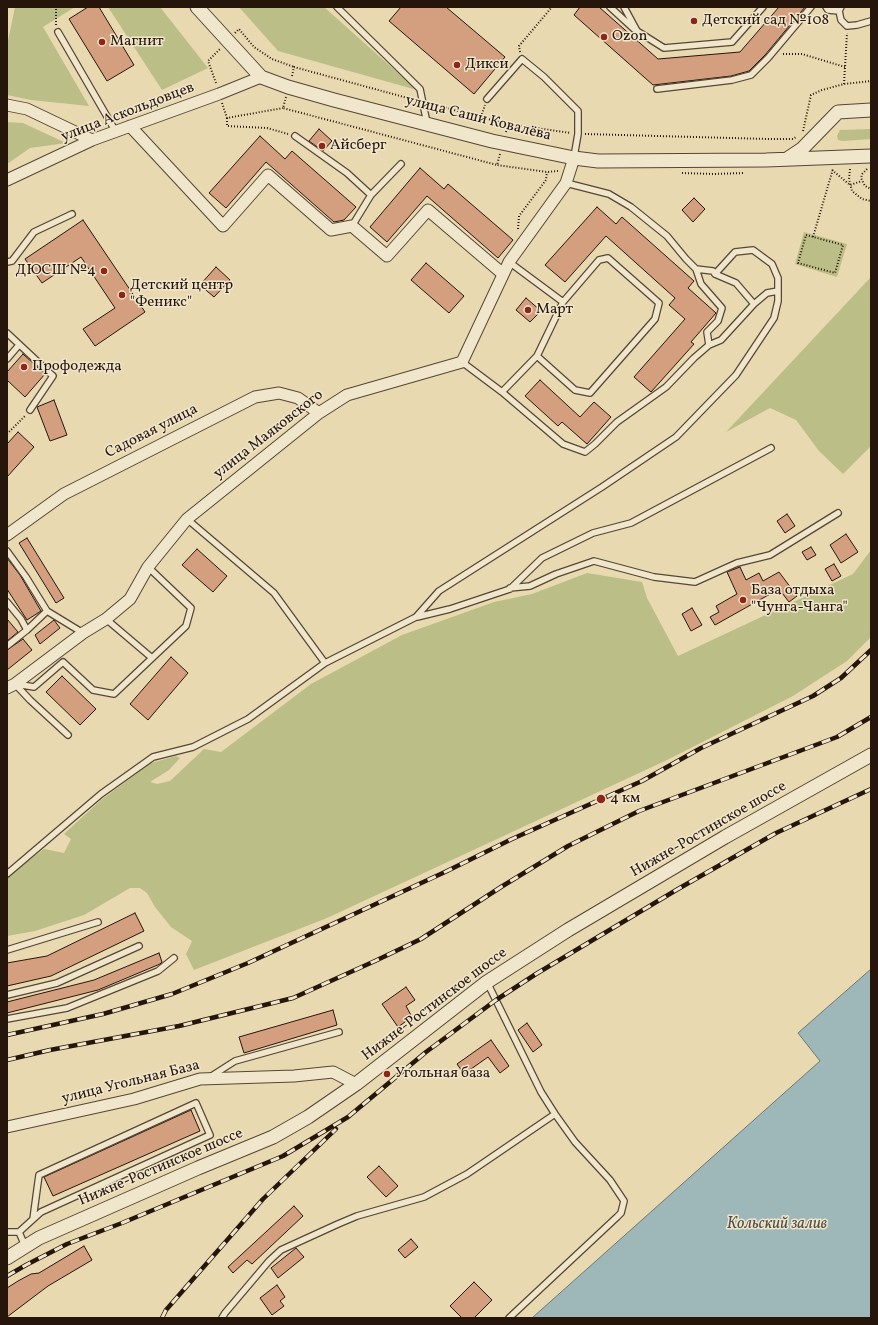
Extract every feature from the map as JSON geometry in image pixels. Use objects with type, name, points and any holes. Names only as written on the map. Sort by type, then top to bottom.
[{"type":"street","name":"улица Саши Ковалёва","points":[[197,7],[261,77],[288,87],[334,100],[492,141],[574,158],[598,161],[787,159],[869,162]]},
{"type":"street","name":"улица Аскольдовцев","points":[[7,180],[92,140],[261,77]]},
{"type":"street","points":[[7,105],[28,110],[92,140]]},
{"type":"street","points":[[787,159],[802,148],[838,112],[871,110]]},
{"type":"street","points":[[130,126],[223,226],[268,175],[331,230],[352,226],[387,256],[428,210],[503,274]]},
{"type":"street","points":[[462,362],[503,274],[566,183],[574,158]]},
{"type":"street","name":"улица Маяковского","points":[[11,686],[83,633],[106,620],[130,599],[148,567],[187,519],[319,413],[347,396],[462,362]]},
{"type":"street","name":"Садовая улица","points":[[7,535],[64,494],[255,397],[279,393],[298,398],[319,413]]},
{"type":"street","name":"Нижне-Ростинское шоссе","points":[[7,1258],[46,1234],[273,1137],[308,1117],[356,1084],[487,982],[568,930],[725,837],[871,755]]},
{"type":"street","name":"улица Угольная База","points":[[7,1127],[134,1099],[207,1078],[294,1076],[333,1072],[356,1084]]},
{"type":"lane","points":[[337,7],[420,89],[427,124]]},
{"type":"lane","points":[[610,7],[637,32],[664,48],[732,42],[763,7]]},
{"type":"lane","points":[[624,7],[637,32]]},
{"type":"lane","points":[[657,89],[732,80],[751,75],[768,58],[811,7]]},
{"type":"lane","points":[[826,7],[828,10],[840,9],[841,20],[847,26],[871,21]]},
{"type":"lane","points":[[58,32],[116,132]]},
{"type":"lane","points":[[487,99],[522,59],[544,78],[578,112],[578,134],[574,158]]},
{"type":"lane","points":[[295,136],[347,173],[371,195]]},
{"type":"lane","points":[[352,226],[371,195],[401,164]]},
{"type":"lane","points":[[566,183],[608,194],[631,207],[667,236],[696,269],[701,284],[722,308],[718,321],[707,332],[708,345]]},
{"type":"lane","points":[[7,262],[12,261],[34,232],[72,214]]},
{"type":"lane","points":[[416,618],[439,591],[602,487],[676,437],[736,375],[774,318],[778,301],[778,278],[772,264],[752,250],[736,252],[715,274]]},
{"type":"lane","points":[[502,392],[537,356],[562,302],[599,260],[608,258],[659,304],[655,320],[590,393],[575,390],[537,356]]},
{"type":"lane","points":[[510,262],[562,302]]},
{"type":"lane","points":[[696,269],[712,271],[715,274],[736,283],[754,304]]},
{"type":"lane","points":[[462,362],[502,392],[563,444],[585,452],[617,422],[666,387],[708,345],[721,340],[754,304],[767,293],[778,291]]},
{"type":"lane","points":[[7,333],[53,376],[30,410]]},
{"type":"lane","points":[[7,359],[19,345]]},
{"type":"lane","points":[[510,588],[542,558],[593,534],[631,523],[771,448]]},
{"type":"lane","points":[[7,874],[101,794],[153,757],[193,747],[248,719],[325,663],[416,618],[450,609],[510,588],[530,586],[556,574],[594,561],[654,577],[695,582],[737,563],[770,555],[838,513]]},
{"type":"lane","points":[[187,519],[274,593],[325,663]]},
{"type":"lane","points":[[7,551],[26,577],[47,611],[83,633]]},
{"type":"lane","points":[[11,686],[34,687],[63,662],[93,690],[114,694],[186,626],[191,608],[148,567]]},
{"type":"lane","points":[[7,602],[21,619],[27,630]]},
{"type":"lane","points":[[7,646],[47,611]]},
{"type":"lane","points":[[106,620],[152,658]]},
{"type":"lane","points":[[11,686],[30,700],[68,735]]},
{"type":"lane","points":[[7,950],[98,922]]},
{"type":"lane","points":[[7,994],[57,983],[139,946]]},
{"type":"lane","points":[[7,1019],[67,1008],[158,971],[174,958]]},
{"type":"lane","points":[[487,982],[542,1092],[555,1114],[575,1142],[610,1180],[624,1201],[621,1213],[509,1318]]},
{"type":"lane","points":[[207,1078],[235,1061],[339,1032]]},
{"type":"lane","points":[[7,1232],[18,1232],[33,1219],[41,1212],[210,1135],[196,1103],[39,1175],[33,1219]]},
{"type":"lane","points":[[222,1318],[269,1261],[281,1250],[357,1216],[424,1197],[467,1174],[555,1114]]},
{"type":"lane","points":[[18,1232],[25,1246]]},
{"type":"path","points":[[56,7],[56,27],[58,32]]},
{"type":"path","points":[[522,59],[519,46],[552,7]]},
{"type":"path","points":[[844,84],[846,42]]},
{"type":"path","points":[[781,54],[802,54],[845,67]]},
{"type":"path","points":[[481,117],[487,99]]},
{"type":"path","points":[[228,118],[227,126],[267,128],[295,136]]},
{"type":"path","points":[[869,162],[871,168]]},
{"type":"path","points":[[862,168],[869,162]]},
{"type":"path","points":[[869,162],[861,178],[865,186],[871,189]]},
{"type":"path","points":[[844,169],[856,168]]},
{"type":"path","points":[[813,237],[832,170],[838,169]]},
{"type":"path","points":[[850,169],[848,179],[852,191],[862,199],[871,201]]},
{"type":"path","points":[[518,230],[519,216],[546,180],[547,172]]},
{"type":"path","points":[[806,235],[813,237],[843,245],[835,273],[798,263],[806,235]]},
{"type":"path","points":[[7,434],[30,410]]},
{"type":"green space","points":[[15,7],[75,7],[43,27],[89,106],[31,100],[7,95],[7,46]]},
{"type":"green space","points":[[108,7],[160,7],[208,68],[162,90]]},
{"type":"green space","points":[[239,7],[324,7],[417,90],[278,51]]},
{"type":"green space","points":[[7,122],[23,123],[66,143],[30,148],[7,164]]},
{"type":"green space","points":[[871,129],[871,139],[838,140],[837,136],[840,130]]},
{"type":"green space","points":[[804,232],[847,244],[837,277],[795,264]]},
{"type":"green space","points":[[871,277],[871,446],[843,474],[819,451],[796,420],[770,408],[726,432]]},
{"type":"green space","points":[[871,550],[871,637],[847,661],[793,696],[665,761],[327,918],[194,970],[186,954],[192,941],[171,927],[155,907],[147,893],[140,888],[130,888],[84,915],[35,931],[7,936],[7,877],[44,849],[64,853],[71,839],[64,834],[101,800],[151,763],[176,756],[180,758],[169,770],[150,782],[157,784],[170,781],[204,749],[221,752],[311,684],[402,635],[494,602],[532,594],[587,573],[642,582],[647,598],[678,656],[853,574]]},
{"type":"water","name":"Кольский залив","points":[[871,969],[871,1318],[532,1318],[820,1061],[798,1033]]},
{"type":"building","name":"Магнит","points":[[88,7],[99,7],[134,65],[107,81],[69,19]]},
{"type":"building","points":[[401,7],[446,7],[505,57],[474,94],[389,21]]},
{"type":"building","points":[[580,7],[599,7],[658,59],[740,52],[779,7],[805,7],[765,55],[749,71],[731,76],[653,85],[574,15]]},
{"type":"building","points":[[319,129],[332,141],[323,151],[309,141]]},
{"type":"building","points":[[260,136],[285,159],[292,151],[356,207],[344,220],[334,222],[266,162],[226,208],[209,193]]},
{"type":"building","points":[[420,168],[444,189],[448,184],[513,240],[498,258],[427,196],[387,242],[370,227]]},
{"type":"building","points":[[694,198],[705,209],[693,222],[682,210]]},
{"type":"building","points":[[597,207],[616,224],[622,217],[694,281],[688,288],[716,313],[691,342],[694,344],[651,392],[634,377],[685,319],[669,305],[675,298],[606,236],[565,282],[545,265]]},
{"type":"building","name":"ДЮСШ №4","points":[[83,220],[145,312],[95,346],[83,329],[115,308],[81,257],[42,283],[25,259]]},
{"type":"building","points":[[426,263],[464,296],[449,313],[411,280]]},
{"type":"building","points":[[216,267],[230,280],[214,297],[200,285]]},
{"type":"building","name":"Март","points":[[526,298],[541,311],[530,322],[516,310]]},
{"type":"building","points":[[23,354],[45,374],[25,397],[7,380],[7,372]]},
{"type":"building","points":[[540,380],[580,417],[594,402],[611,417],[587,444],[562,422],[558,426],[525,396]]},
{"type":"building","points":[[54,400],[67,435],[50,441],[37,407]]},
{"type":"building","points":[[18,432],[34,447],[7,477],[7,444]]},
{"type":"building","points":[[787,514],[795,526],[785,533],[777,521]]},
{"type":"building","points":[[846,534],[858,552],[841,563],[830,545]]},
{"type":"building","points":[[27,538],[64,598],[56,603],[19,543]]},
{"type":"building","points":[[811,547],[816,555],[807,560],[802,552]]},
{"type":"building","points":[[197,549],[227,576],[213,592],[182,565]]},
{"type":"building","points":[[7,558],[20,575],[41,611],[27,620],[7,589]]},
{"type":"building","points":[[834,564],[841,576],[832,581],[825,569]]},
{"type":"building","points":[[740,567],[746,580],[759,573],[763,581],[779,572],[797,596],[789,602],[779,589],[715,625],[710,617],[719,612],[716,606],[737,594],[727,572]]},
{"type":"building","points":[[692,608],[702,625],[691,631],[682,614]]},
{"type":"building","points":[[7,619],[18,632],[7,641]]},
{"type":"building","points":[[54,620],[60,628],[40,644],[35,635]]},
{"type":"building","points":[[23,639],[32,650],[7,670],[7,650]]},
{"type":"building","points":[[171,657],[188,673],[148,720],[130,704]]},
{"type":"building","points":[[62,676],[96,709],[80,725],[46,692]]},
{"type":"building","points":[[135,913],[144,931],[51,976],[7,986],[7,963],[47,956]]},
{"type":"building","points":[[159,953],[162,962],[160,964],[98,990],[7,1013],[7,1002],[94,980]]},
{"type":"building","points":[[406,987],[415,1000],[406,1006],[412,1017],[398,1027],[382,1004]]},
{"type":"building","points":[[333,1010],[337,1025],[244,1053],[239,1037]]},
{"type":"building","points":[[527,1023],[542,1045],[533,1052],[518,1030]]},
{"type":"building","points":[[491,1040],[509,1066],[500,1073],[488,1057],[464,1074],[457,1064]]},
{"type":"building","points":[[191,1110],[200,1131],[53,1196],[44,1177]]},
{"type":"building","points":[[379,1166],[398,1186],[386,1197],[367,1177]]},
{"type":"building","points":[[294,1206],[303,1216],[252,1264],[247,1260],[233,1273],[228,1267]]},
{"type":"building","points":[[411,1239],[418,1247],[405,1258],[398,1250]]},
{"type":"building","points":[[84,1246],[92,1260],[48,1286],[7,1317],[7,1288],[31,1274],[39,1273]]},
{"type":"building","points":[[296,1248],[304,1257],[278,1278],[271,1268]]},
{"type":"building","points":[[474,1282],[492,1300],[474,1318],[462,1318],[450,1306]]},
{"type":"building","points":[[277,1285],[285,1297],[280,1301],[284,1306],[272,1315],[260,1298]]},
{"type":"railway","points":[[7,1035],[103,1014],[172,994],[248,963],[445,872],[512,839],[642,781],[701,748],[813,696],[841,678],[871,650]]},
{"type":"railway","points":[[7,1060],[50,1050],[179,1026],[293,998],[421,939],[568,846],[639,811],[837,737],[871,717]]},
{"type":"railway","points":[[7,1276],[67,1244],[122,1223],[283,1156],[348,1117],[426,1052],[496,1000],[536,974],[678,889],[776,833],[871,789]]},
{"type":"railway","points":[[162,1318],[166,1310],[263,1199],[336,1129]]},
{"type":"place","name":"Детский сад №108","points":[[694,21]]},
{"type":"place","name":"Ozon","points":[[604,37]]},
{"type":"place","name":"Магнит","points":[[102,42]]},
{"type":"place","name":"Дикси","points":[[457,65]]},
{"type":"place","name":"Айсберг","points":[[322,146]]},
{"type":"place","name":"ДЮСШ №4","points":[[104,271]]},
{"type":"place","name":"Детский центр \"Феникс\"","points":[[122,295]]},
{"type":"place","name":"Март","points":[[528,310]]},
{"type":"place","name":"Профодежда","points":[[24,367]]},
{"type":"place","name":"База отдыха \"Чунга-Чанга\"","points":[[743,600]]},
{"type":"place","name":"4 км","points":[[601,799]]},
{"type":"place","name":"Угольная база","points":[[387,1074]]}]
